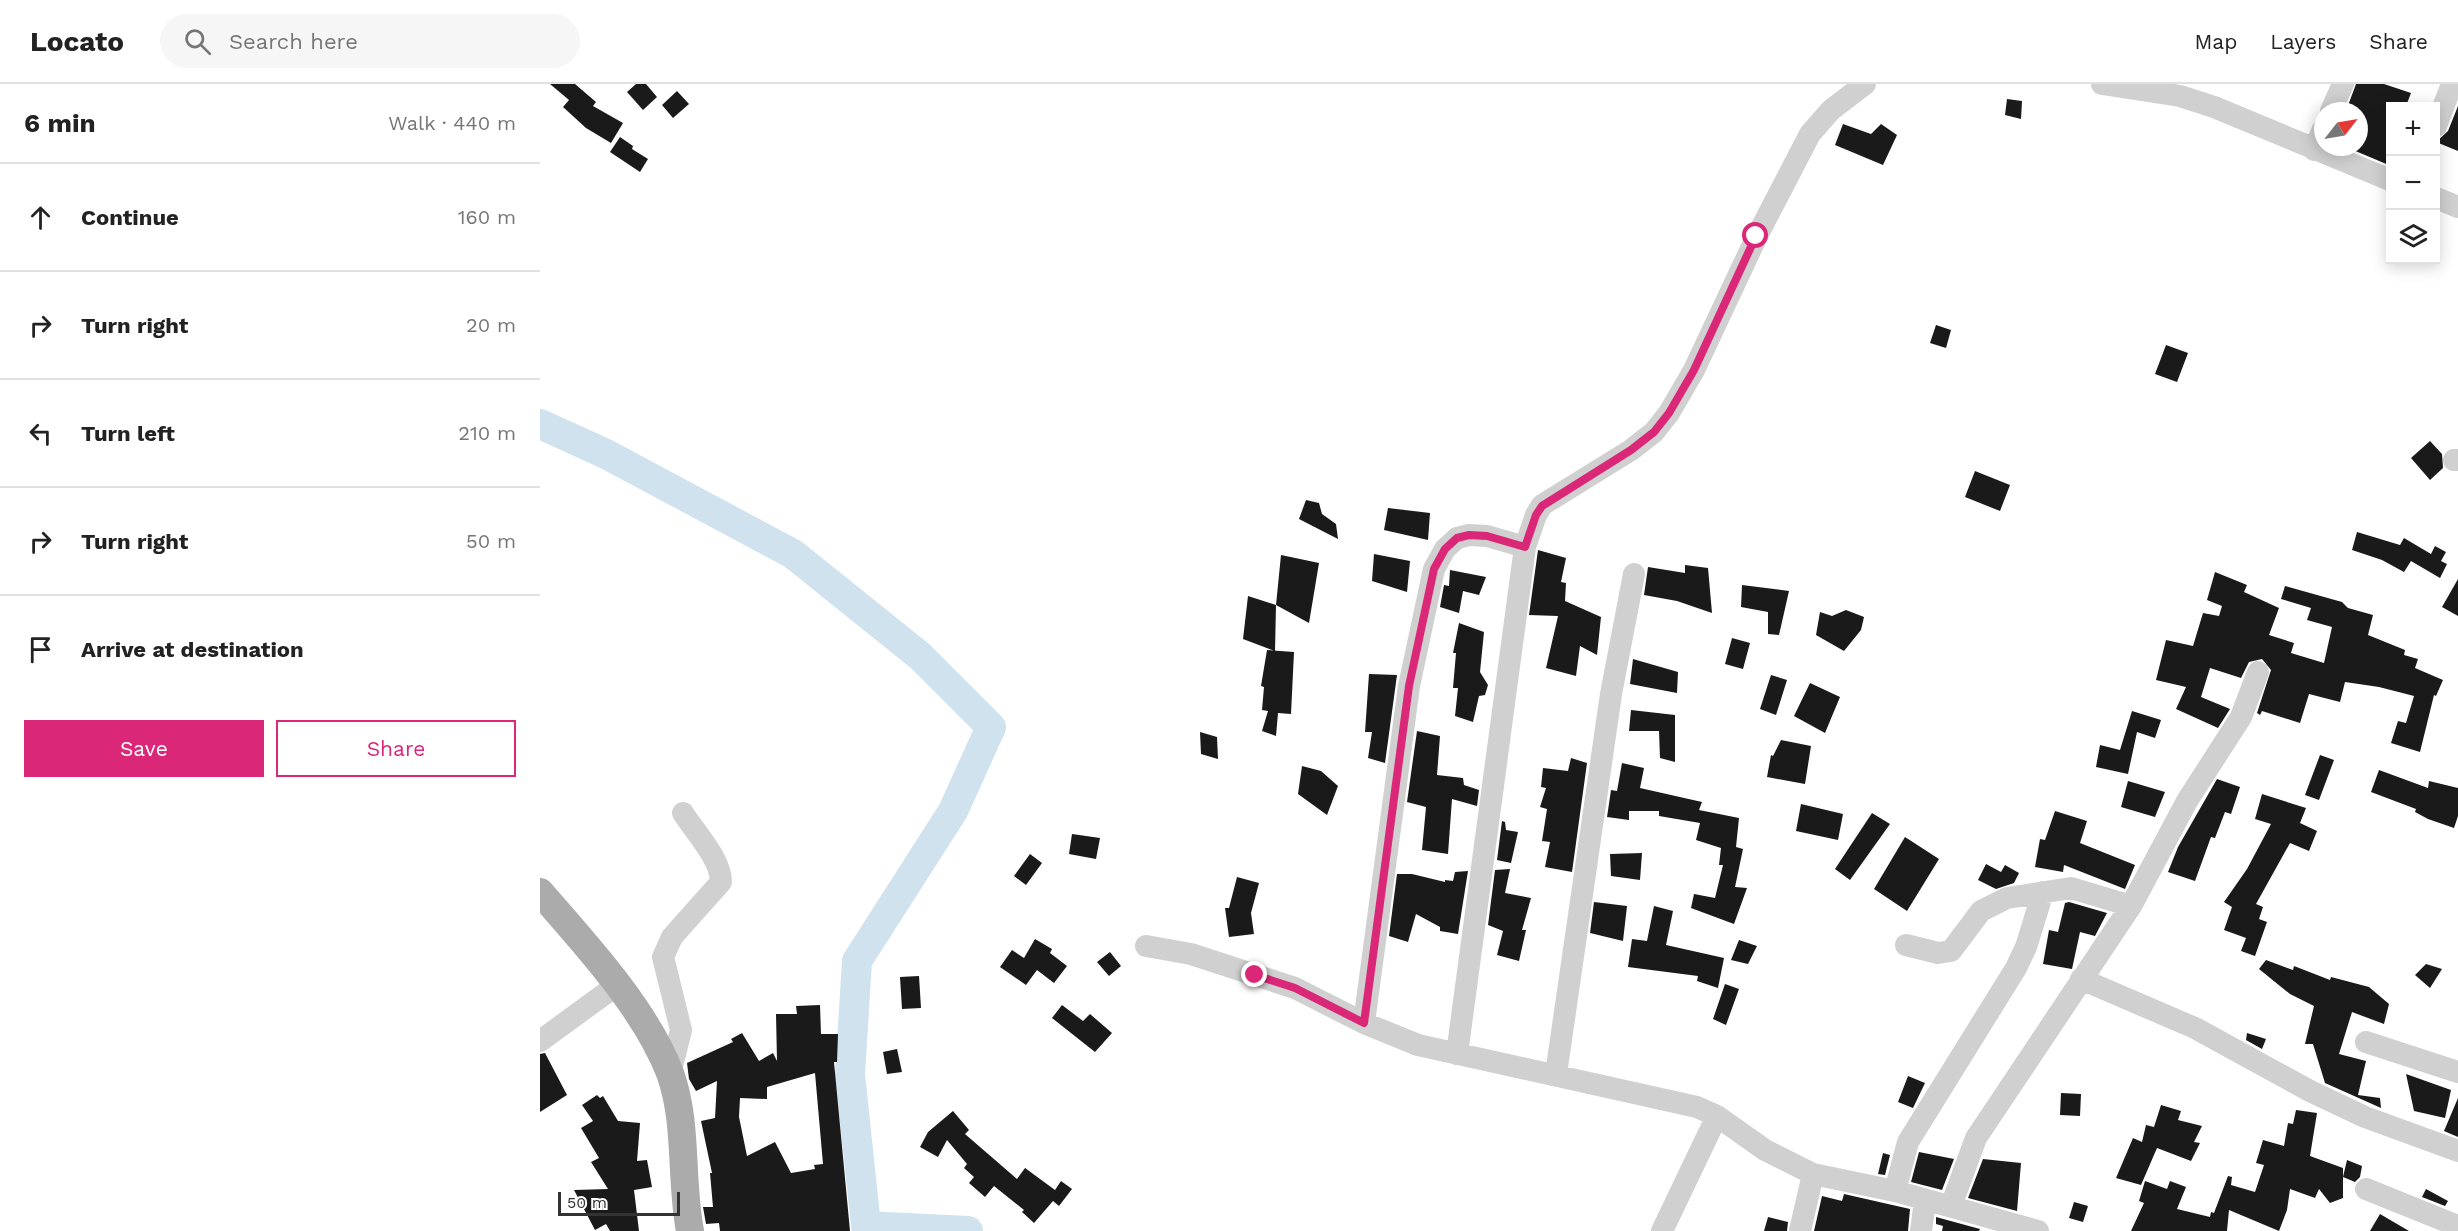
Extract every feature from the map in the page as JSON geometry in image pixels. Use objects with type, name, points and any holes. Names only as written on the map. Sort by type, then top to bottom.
[{"type":"main road","points":[[540,892],[617,985],[651,1036],[670,1074],[684,1153],[690,1231]]},
{"type":"street","points":[[1457,1054],[1525,547],[1536,515],[1542,506],[1637,446],[1654,432],[1669,413],[1694,370],[1756,236],[1810,134],[1831,110],[1865,84]]},
{"type":"street","points":[[2102,84],[2179,90],[2314,150]]},
{"type":"street","points":[[2335,102],[2343,84]]},
{"type":"street","points":[[2440,116],[2452,84]]},
{"type":"street","points":[[2329,156],[2386,178]]},
{"type":"street","points":[[2440,200],[2458,207]]},
{"type":"street","points":[[1364,1023],[1409,686],[1434,569],[1445,549],[1457,538],[1469,535],[1487,536],[1525,547]]},
{"type":"street","points":[[1556,1074],[1611,694],[1634,574]]},
{"type":"street","points":[[1951,1206],[1976,1138],[2131,906],[2187,801],[2241,717],[2258,672]]},
{"type":"street","points":[[670,1074],[681,1030],[663,957],[672,937],[721,882],[720,874],[712,858],[683,813]]},
{"type":"street","points":[[1906,945],[1938,953],[1951,951],[1981,911],[2007,898],[2079,889],[2131,906]]},
{"type":"street","points":[[1895,1191],[1908,1142],[2016,968],[2030,936],[2043,892]]},
{"type":"street","points":[[1146,946],[1191,954],[1295,988],[1364,1023],[1418,1045],[1697,1107],[1717,1116],[1765,1150],[1813,1174],[1895,1191],[2038,1231]]},
{"type":"street","points":[[2081,979],[2195,1028],[2310,1091],[2365,1117],[2458,1151]]},
{"type":"street","points":[[540,1041],[617,985]]},
{"type":"street","points":[[2366,1042],[2458,1072]]},
{"type":"street","points":[[1662,1231],[1717,1116]]},
{"type":"street","points":[[1800,1231],[1813,1174]]},
{"type":"street","points":[[2366,1189],[2458,1226]]},
{"type":"street","points":[[1921,1231],[1925,1200]]},
{"type":"building","points":[[550,84],[575,84],[596,102],[593,106],[623,123],[611,143],[586,128],[563,107],[569,100]]},
{"type":"building","points":[[636,84],[646,84],[657,97],[643,110],[627,92]]},
{"type":"building","points":[[2356,84],[2384,84],[2411,93],[2408,102],[2386,102],[2386,164],[2367,156],[2368,102],[2349,102]]},
{"type":"building","points":[[677,91],[689,104],[673,118],[662,105]]},
{"type":"building","points":[[2007,99],[2022,101],[2021,119],[2005,115]]},
{"type":"building","points":[[2458,106],[2458,151],[2440,144],[2440,138],[2448,131]]},
{"type":"building","points":[[1843,124],[1871,134],[1881,124],[1897,135],[1883,165],[1835,145]]},
{"type":"building","points":[[620,137],[633,146],[632,149],[648,159],[640,172],[610,152]]},
{"type":"building","points":[[1936,325],[1951,330],[1946,348],[1930,343]]},
{"type":"building","points":[[2166,345],[2188,353],[2177,382],[2155,374]]},
{"type":"building","points":[[2430,441],[2442,454],[2443,468],[2430,480],[2411,458]]},
{"type":"building","points":[[1975,471],[2010,485],[2000,511],[1965,497]]},
{"type":"building","points":[[1306,500],[1319,503],[1322,514],[1336,524],[1338,539],[1299,519]]},
{"type":"building","points":[[1388,508],[1430,513],[1428,540],[1384,530]]},
{"type":"building","points":[[2357,532],[2400,545],[2404,538],[2431,554],[2435,546],[2446,552],[2441,561],[2447,564],[2440,578],[2411,561],[2404,572],[2382,560],[2352,550]]},
{"type":"building","points":[[1538,550],[1566,558],[1561,582],[1566,583],[1565,601],[1601,617],[1597,655],[1580,646],[1576,676],[1546,668],[1558,616],[1529,615]]},
{"type":"building","points":[[1374,554],[1410,561],[1407,592],[1372,581]]},
{"type":"building","points":[[1281,555],[1319,563],[1309,623],[1276,605]]},
{"type":"building","points":[[1685,565],[1708,568],[1712,613],[1677,601],[1644,595],[1648,567],[1685,573]]},
{"type":"building","points":[[1450,570],[1486,577],[1479,595],[1463,591],[1459,613],[1440,607],[1444,585],[1449,586]]},
{"type":"building","points":[[2215,572],[2247,585],[2244,592],[2279,608],[2269,635],[2294,643],[2291,653],[2324,663],[2332,627],[2307,620],[2311,608],[2281,599],[2285,586],[2342,602],[2348,608],[2373,615],[2368,635],[2405,650],[2404,655],[2418,659],[2415,668],[2443,680],[2436,696],[2434,695],[2420,752],[2391,743],[2398,721],[2406,723],[2414,696],[2379,687],[2345,682],[2340,702],[2309,694],[2300,723],[2262,711],[2260,715],[2257,713],[2271,670],[2262,659],[2249,662],[2241,678],[2210,668],[2201,697],[2230,709],[2218,728],[2176,709],[2186,687],[2156,680],[2166,640],[2193,646],[2203,613],[2219,616],[2222,606],[2207,600]]},
{"type":"building","points":[[2458,579],[2458,616],[2442,607]]},
{"type":"building","points":[[1742,585],[1789,591],[1779,635],[1768,634],[1768,612],[1741,607]]},
{"type":"building","points":[[1248,596],[1276,605],[1275,651],[1243,639]]},
{"type":"building","points":[[1846,610],[1864,617],[1861,630],[1844,651],[1816,635],[1820,612],[1832,616]]},
{"type":"building","points":[[1459,623],[1484,632],[1480,672],[1488,685],[1485,695],[1479,696],[1473,722],[1455,716],[1458,688],[1453,688],[1456,653],[1453,653]]},
{"type":"building","points":[[1732,638],[1750,643],[1743,669],[1725,664]]},
{"type":"building","points":[[1267,650],[1294,652],[1291,714],[1278,713],[1276,736],[1262,731],[1268,711],[1262,710],[1264,687],[1261,686]]},
{"type":"building","points":[[1633,659],[1678,672],[1677,693],[1630,684]]},
{"type":"building","points":[[1369,674],[1397,675],[1385,763],[1368,758],[1372,732],[1365,732]]},
{"type":"building","points":[[1771,675],[1787,680],[1776,715],[1760,709]]},
{"type":"building","points":[[1810,683],[1840,697],[1825,733],[1794,716]]},
{"type":"building","points":[[1631,710],[1675,715],[1675,762],[1660,758],[1659,731],[1629,731]]},
{"type":"building","points":[[2132,711],[2161,720],[2155,738],[2137,732],[2128,774],[2096,767],[2100,745],[2120,750]]},
{"type":"building","points":[[1417,731],[1440,736],[1437,775],[1463,778],[1464,785],[1479,790],[1477,806],[1452,799],[1448,854],[1422,850],[1426,807],[1407,802]]},
{"type":"building","points":[[1200,732],[1217,737],[1218,759],[1201,754]]},
{"type":"building","points":[[1781,740],[1811,746],[1805,784],[1767,777],[1771,755],[1773,756]]},
{"type":"building","points":[[2320,755],[2334,760],[2319,800],[2305,795]]},
{"type":"building","points":[[1571,758],[1587,763],[1572,872],[1545,867],[1550,842],[1542,841],[1547,809],[1540,807],[1546,788],[1541,787],[1543,768],[1568,771]]},
{"type":"building","points":[[1622,763],[1644,768],[1640,788],[1702,802],[1699,810],[1739,818],[1736,847],[1743,849],[1735,887],[1747,888],[1734,924],[1691,908],[1694,894],[1715,898],[1723,865],[1719,865],[1721,848],[1696,840],[1700,823],[1659,816],[1659,811],[1629,811],[1629,820],[1607,817],[1611,790],[1617,791]]},
{"type":"building","points":[[1302,766],[1321,771],[1338,786],[1327,815],[1298,794]]},
{"type":"building","points":[[2379,770],[2428,788],[2429,781],[2458,788],[2458,816],[2454,828],[2428,819],[2415,812],[2416,809],[2371,792]]},
{"type":"building","points":[[2217,779],[2240,787],[2231,814],[2225,812],[2215,838],[2211,837],[2195,881],[2168,872],[2178,847]]},
{"type":"building","points":[[2128,781],[2165,792],[2155,817],[2121,807]]},
{"type":"building","points":[[2262,794],[2306,808],[2300,823],[2317,831],[2309,851],[2290,843],[2256,904],[2263,907],[2259,919],[2267,922],[2255,956],[2241,951],[2246,938],[2224,930],[2232,907],[2224,902],[2247,869],[2271,824],[2255,819]]},
{"type":"building","points":[[1801,804],[1843,814],[1838,840],[1796,831]]},
{"type":"building","points":[[2055,811],[2087,821],[2080,843],[2135,865],[2125,889],[2064,865],[2063,872],[2035,867],[2040,839],[2045,840]]},
{"type":"building","points":[[1872,813],[1890,824],[1850,880],[1835,869]]},
{"type":"building","points":[[1502,821],[1505,822],[1506,830],[1518,832],[1511,863],[1497,860]]},
{"type":"building","points":[[1072,834],[1100,838],[1096,859],[1069,854]]},
{"type":"building","points":[[1905,837],[1939,859],[1907,911],[1874,889]]},
{"type":"building","points":[[1642,853],[1640,880],[1611,876],[1610,854]]},
{"type":"building","points":[[1030,854],[1042,863],[1026,885],[1014,876]]},
{"type":"building","points":[[1986,864],[2001,872],[2005,865],[2019,873],[2014,883],[1996,889],[1978,880]]},
{"type":"building","points":[[1510,869],[1505,893],[1531,898],[1522,930],[1526,930],[1519,961],[1497,955],[1503,931],[1488,925],[1495,870]]},
{"type":"building","points":[[1468,871],[1458,934],[1440,931],[1440,927],[1416,914],[1408,942],[1389,936],[1397,874],[1412,874],[1445,882],[1445,880],[1453,881],[1455,872]]},
{"type":"building","points":[[1237,877],[1259,883],[1251,913],[1254,934],[1229,937],[1225,908],[1229,908]]},
{"type":"building","points":[[1594,902],[1627,906],[1623,941],[1590,933]]},
{"type":"building","points":[[2069,902],[2107,913],[2095,936],[2080,932],[2072,969],[2043,964],[2049,930],[2058,932],[2065,903]]},
{"type":"building","points":[[1654,906],[1673,911],[1666,945],[1724,958],[1718,988],[1697,981],[1698,976],[1628,967],[1632,939],[1647,941]]},
{"type":"building","points":[[1035,939],[1052,949],[1050,953],[1067,966],[1054,983],[1037,970],[1026,985],[1000,967],[1012,950],[1024,958]]},
{"type":"building","points":[[1739,940],[1757,946],[1748,964],[1731,960]]},
{"type":"building","points":[[1110,952],[1121,966],[1109,976],[1097,962]]},
{"type":"building","points":[[2266,960],[2293,970],[2294,966],[2330,980],[2331,977],[2369,987],[2389,1004],[2384,1024],[2352,1012],[2339,1054],[2366,1061],[2358,1095],[2380,1098],[2381,1108],[2325,1083],[2313,1044],[2305,1044],[2314,1006],[2290,994],[2259,969]]},
{"type":"building","points":[[2426,964],[2442,969],[2430,988],[2415,975]]},
{"type":"building","points":[[919,976],[921,1008],[902,1009],[900,977]]},
{"type":"building","points":[[1725,984],[1739,989],[1726,1025],[1713,1019]]},
{"type":"building","points":[[820,1005],[821,1034],[838,1034],[837,1062],[834,1062],[850,1231],[720,1231],[719,1223],[706,1224],[703,1207],[713,1207],[710,1173],[712,1173],[701,1121],[715,1118],[717,1081],[696,1091],[689,1079],[687,1063],[733,1042],[731,1039],[742,1033],[759,1061],[773,1053],[777,1061],[776,1014],[797,1014],[796,1006]],"holes":[[[815,1073],[823,1164],[814,1165],[815,1169],[791,1173],[775,1142],[747,1156],[739,1117],[740,1098],[767,1099],[767,1087]]]},
{"type":"building","points":[[1062,1005],[1083,1021],[1090,1014],[1112,1033],[1095,1052],[1052,1018]]},
{"type":"building","points":[[2247,1033],[2266,1039],[2262,1049],[2246,1040]]},
{"type":"building","points":[[897,1049],[902,1072],[887,1074],[883,1052]]},
{"type":"building","points":[[545,1053],[567,1095],[540,1112],[540,1054]]},
{"type":"building","points":[[2406,1074],[2451,1090],[2445,1118],[2414,1111]]},
{"type":"building","points":[[1908,1076],[1925,1083],[1913,1108],[1898,1102]]},
{"type":"building","points":[[2061,1093],[2081,1094],[2080,1116],[2060,1115]]},
{"type":"building","points":[[597,1095],[600,1098],[603,1096],[618,1121],[640,1123],[637,1161],[647,1160],[652,1187],[634,1190],[639,1231],[610,1231],[606,1224],[595,1230],[574,1190],[608,1189],[591,1162],[599,1158],[581,1128],[593,1121],[582,1105]]},
{"type":"building","points":[[2458,1098],[2458,1137],[2444,1131]]},
{"type":"building","points":[[2161,1105],[2181,1111],[2178,1120],[2202,1126],[2194,1142],[2200,1143],[2191,1161],[2157,1148],[2141,1185],[2116,1178],[2133,1138],[2142,1142],[2146,1125],[2154,1127]]},
{"type":"building","points":[[2296,1110],[2317,1113],[2310,1156],[2343,1168],[2343,1198],[2330,1203],[2319,1189],[2315,1198],[2290,1189],[2287,1210],[2279,1231],[2229,1210],[2227,1231],[2131,1231],[2144,1203],[2139,1201],[2145,1181],[2167,1189],[2170,1181],[2186,1187],[2177,1209],[2210,1217],[2211,1212],[2214,1213],[2228,1176],[2232,1177],[2231,1185],[2255,1192],[2264,1165],[2256,1163],[2263,1140],[2284,1146],[2288,1123],[2293,1124]]},
{"type":"building","points":[[953,1111],[969,1130],[965,1134],[1017,1179],[1025,1168],[1055,1190],[1061,1181],[1072,1189],[1059,1206],[1053,1201],[1034,1223],[1022,1212],[1024,1210],[994,1186],[985,1197],[969,1183],[974,1177],[964,1168],[967,1164],[947,1140],[938,1157],[920,1147],[928,1132]]},
{"type":"building","points":[[1919,1152],[1954,1159],[1942,1190],[1911,1182]]},
{"type":"building","points":[[1883,1153],[1890,1155],[1885,1175],[1878,1174]]},
{"type":"building","points":[[1983,1159],[2021,1163],[2017,1211],[1968,1198]]},
{"type":"building","points":[[2347,1160],[2362,1166],[2360,1177],[2355,1182],[2343,1177]]},
{"type":"building","points":[[2426,1189],[2448,1201],[2445,1206],[2422,1197]]},
{"type":"building","points":[[1844,1194],[1910,1209],[1908,1231],[1814,1231],[1822,1196],[1842,1201]]},
{"type":"building","points":[[2074,1202],[2088,1206],[2083,1222],[2069,1218]]},
{"type":"building","points":[[2380,1214],[2409,1231],[2370,1231]]},
{"type":"building","points":[[1768,1217],[1788,1222],[1787,1231],[1764,1231]]},
{"type":"building","points":[[1936,1217],[1980,1229],[1979,1231],[1942,1231],[1943,1226],[1936,1224]]},
{"type":"waterway","points":[[540,424],[606,454],[793,554],[920,656],[991,727],[953,811],[857,961],[850,1074],[866,1226],[968,1231]]},
{"type":"route","points":[[1255,975],[1295,988],[1364,1023],[1409,686],[1434,569],[1445,549],[1457,538],[1469,535],[1487,536],[1525,547],[1536,515],[1550,498],[1631,450],[1654,432],[1669,413],[1694,370],[1756,236]]}]
